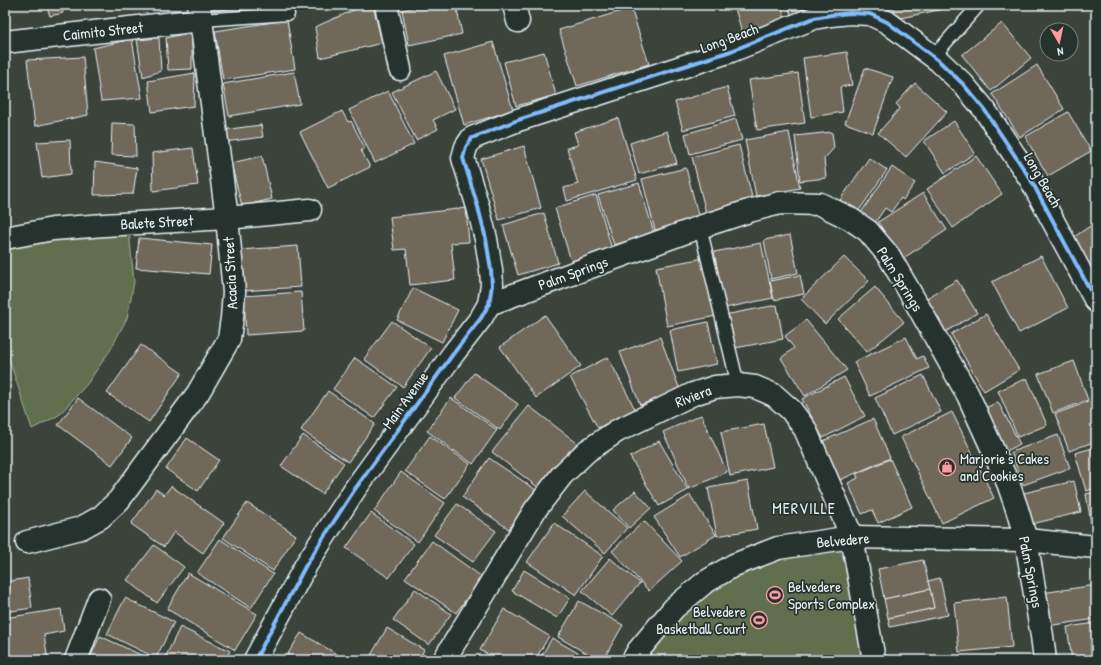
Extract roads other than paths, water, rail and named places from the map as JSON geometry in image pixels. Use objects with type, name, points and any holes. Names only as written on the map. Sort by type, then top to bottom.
[{"type":"street","points":[[386,5],[400,69]]},
{"type":"street","name":"Long Beach","points":[[472,138],[518,120],[731,51],[814,18],[869,9],[939,60],[963,84],[984,109],[1031,180],[1096,301]]},
{"type":"street","name":"Caimito Street","points":[[5,42],[200,13]]},
{"type":"street","name":"Acacia Street","points":[[27,542],[81,528],[101,517],[119,500],[198,393],[229,339],[234,292],[227,218],[200,13]]},
{"type":"street","name":"Main Avenue","points":[[255,660],[306,565],[328,529],[355,489],[481,318],[489,304],[492,277],[486,238],[463,158],[466,147],[472,138]]},
{"type":"street","name":"Palm Springs","points":[[489,304],[749,210],[780,203],[820,204],[849,218],[868,231],[889,256],[916,301],[968,396],[1008,483],[1026,540],[1045,660]]},
{"type":"street","name":"Balete Street","points":[[5,238],[60,229],[227,218],[310,210]]},
{"type":"street","name":"Riviera","points":[[444,660],[536,510],[562,475],[587,451],[617,431],[693,394],[716,387],[738,385],[755,387],[774,395],[791,410],[805,429],[852,537],[874,660]]},
{"type":"street","name":"Belvedere","points":[[633,660],[638,651],[674,608],[704,583],[734,565],[778,548],[852,537],[1026,540],[1096,546]]},
{"type":"street","points":[[76,660],[99,599]]},
{"type":"lane","points":[[933,57],[979,5]]},
{"type":"lane","points":[[200,13],[288,14]]},
{"type":"lane","points":[[700,227],[738,385]]},
{"type":"place","name":"Marjorie's Cakes and Cookies","points":[[947,467]]},
{"type":"place","name":"Belvedere Sports Complex","points":[[775,595]]},
{"type":"place","name":"Belvedere Basketball Court","points":[[759,620]]},
{"type":"district","name":"MERVILLE","points":[[804,508]]}]
